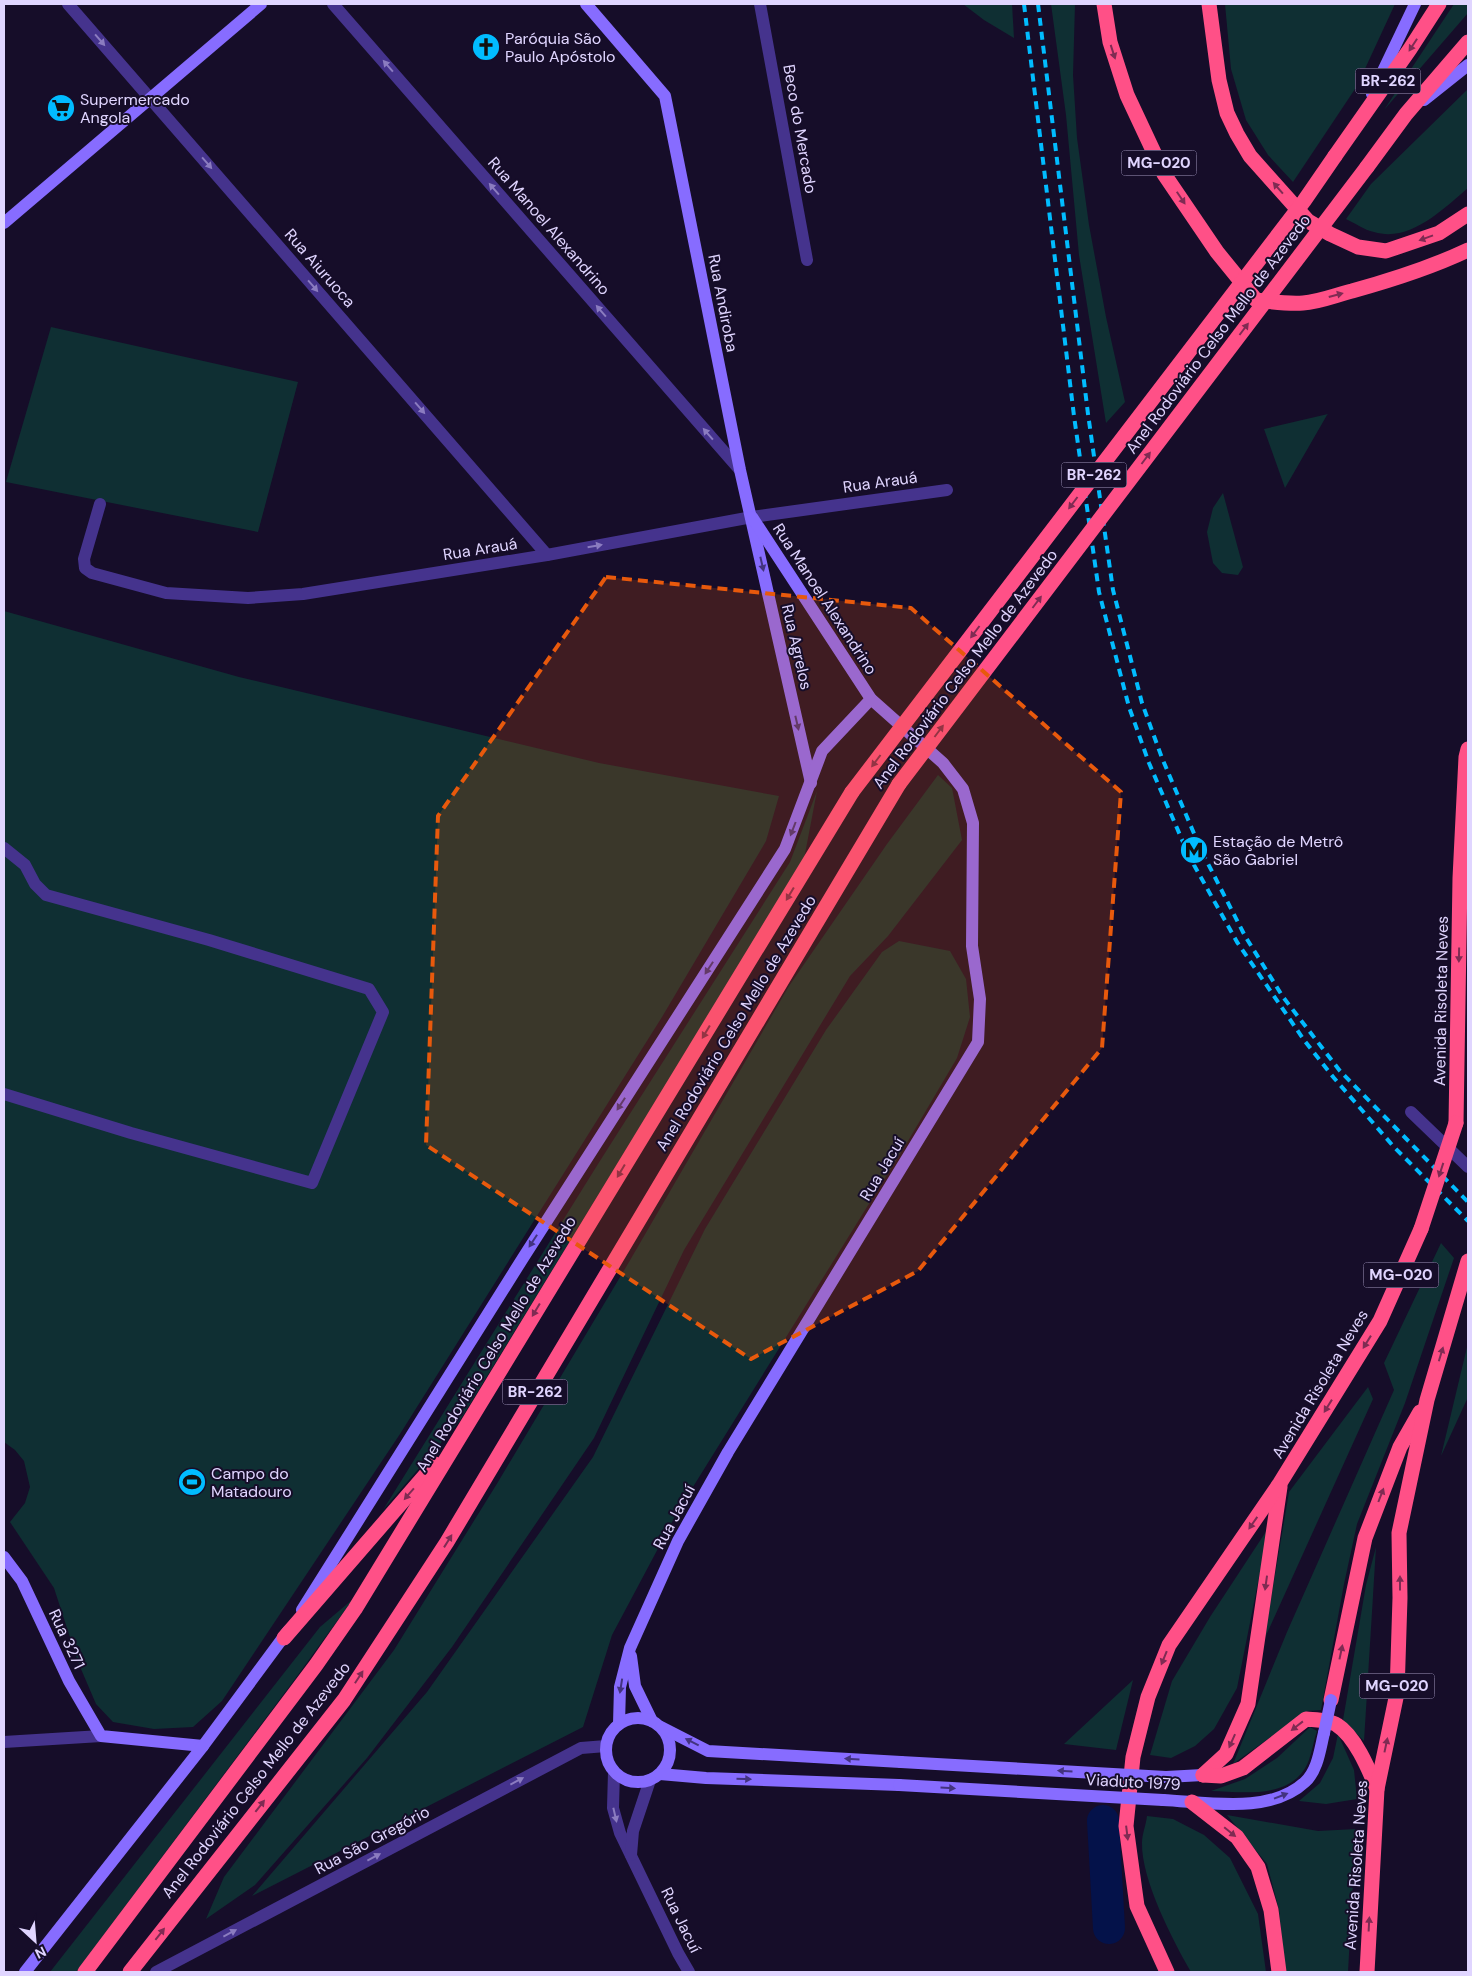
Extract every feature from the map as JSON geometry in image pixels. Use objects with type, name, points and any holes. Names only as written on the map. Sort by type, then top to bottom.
[{"type":"highway","name":"MG-020","points":[[1104,4],[1110,42],[1127,95],[1164,174],[1217,252],[1256,300],[1305,303],[1404,276],[1444,262],[1468,250]]},
{"type":"highway","points":[[1209,4],[1219,80],[1228,114],[1250,156],[1308,221],[1358,247],[1386,251],[1438,233],[1468,214]]},
{"type":"highway","name":"Anel Rodoviário Celso Mello de Azevedo","points":[[85,1972],[328,1649],[355,1609],[852,792],[1304,201],[1410,49],[1439,4]]},
{"type":"highway","name":"Anel Rodoviário Celso Mello de Azevedo","points":[[130,1972],[344,1700],[447,1542],[899,784],[1406,114],[1468,42]]},
{"type":"highway","name":"Avenida Risoleta Neves","points":[[1167,1972],[1137,1906],[1126,1826],[1132,1757],[1148,1697],[1169,1645],[1280,1483],[1354,1364],[1380,1321],[1421,1229],[1456,1123],[1460,878],[1466,757],[1468,749]]},
{"type":"highway","name":"Avenida Risoleta Neves","points":[[1367,1972],[1377,1789],[1397,1693],[1400,1598],[1399,1533],[1426,1400],[1467,1266]]},
{"type":"highway","points":[[1331,1700],[1365,1538],[1400,1447],[1426,1400]]},
{"type":"highway","points":[[284,1638],[464,1431]]},
{"type":"highway","points":[[1203,1775],[1226,1754],[1248,1704],[1280,1483]]},
{"type":"highway","points":[[1203,1775],[1221,1776],[1243,1768],[1306,1719],[1337,1724],[1363,1757],[1377,1789]]},
{"type":"highway","points":[[1192,1802],[1236,1837],[1258,1867],[1271,1910],[1278,1972]]},
{"type":"street","name":"Rua Aiuruoca","points":[[68,4],[547,555]]},
{"type":"street","points":[[4,223],[261,4]]},
{"type":"street","name":"Rua Manoel Alexandrino","points":[[333,4],[740,470]]},
{"type":"street","name":"Rua Andiroba","points":[[586,4],[665,96],[740,470],[752,517]]},
{"type":"street","name":"Beco do Mercado","points":[[760,4],[807,260]]},
{"type":"street","name":"Anel Rodoviário Celso Mello de Azevedo","points":[[1362,117],[1415,4]]},
{"type":"street","name":"Anel Rodoviário Celso Mello de Azevedo","points":[[1406,114],[1468,65]]},
{"type":"street","name":"Rua Arauá","points":[[100,504],[84,559],[85,568],[92,573],[166,593],[248,598],[303,594],[547,555],[752,517],[947,490]]},
{"type":"street","name":"Rua Manoel Alexandrino","points":[[752,517],[871,700]]},
{"type":"street","name":"Rua Agrelos","points":[[752,517],[811,784]]},
{"type":"street","name":"Anel Rodoviário Celso Mello de Azevedo","points":[[25,1972],[203,1746],[284,1638],[522,1258],[785,849],[822,751],[871,700]]},
{"type":"street","name":"Rua Jacuí","points":[[619,1724],[620,1688],[630,1648],[678,1541],[728,1452],[978,1042],[980,999],[972,946],[973,824],[962,789],[943,763],[871,700]]},
{"type":"street","points":[[4,848],[25,865],[35,884],[46,895],[209,940],[368,989],[383,1012],[312,1183],[131,1133],[4,1094]]},
{"type":"street","points":[[1411,1112],[1468,1167]]},
{"type":"street","name":"Rua 3271","points":[[4,1557],[22,1581],[69,1681],[101,1736]]},
{"type":"street","points":[[630,1648],[635,1686],[657,1724],[667,1736],[671,1745],[670,1756],[667,1766],[655,1777],[640,1783],[630,1782],[614,1772],[607,1760],[606,1746],[610,1734],[619,1724],[630,1719],[641,1718],[657,1724]]},
{"type":"street","name":"Viaduto 1979","points":[[655,1777],[899,1785],[1254,1804],[1284,1796],[1306,1782],[1317,1762],[1331,1700]]},
{"type":"street","name":"Viaduto 1979","points":[[657,1724],[708,1750],[1166,1777],[1203,1775]]},
{"type":"street","points":[[4,1742],[101,1736],[203,1746]]},
{"type":"street","name":"Rua São Gregório","points":[[156,1972],[581,1748],[606,1746]]},
{"type":"street","name":"Rua Jacuí","points":[[614,1772],[613,1808],[620,1833],[689,1972]]},
{"type":"street","points":[[631,1855],[633,1831],[655,1777]]},
{"type":"street","points":[[170,1972],[178,1961]]},
{"type":"highlighted area","points":[[606,577],[911,608],[1121,792],[1102,1048],[918,1271],[751,1359],[426,1145],[438,816]]},
{"type":"green space","points":[[963,4],[1012,4],[1014,38],[984,20]]},
{"type":"green space","points":[[1051,4],[1075,4],[1073,75],[1077,138],[1089,225],[1106,317],[1125,402],[1106,423],[1079,255],[1066,115]]},
{"type":"green space","points":[[1225,4],[1395,4],[1357,86],[1293,182],[1268,155],[1246,120],[1231,69]]},
{"type":"green space","points":[[1454,4],[1468,4],[1468,13],[1384,110]]},
{"type":"green space","points":[[1468,89],[1468,188],[1425,222],[1400,233],[1374,232],[1346,219],[1371,184]]},
{"type":"green space","points":[[51,327],[298,382],[258,532],[6,482]]},
{"type":"green space","points":[[1327,415],[1285,488],[1264,429]]},
{"type":"green space","points":[[1223,493],[1243,567],[1238,575],[1222,573],[1213,563],[1207,532],[1213,508]]},
{"type":"green space","points":[[4,611],[239,677],[599,763],[779,796],[766,841],[662,1017],[400,1434],[222,1701],[193,1727],[154,1729],[113,1722],[96,1704],[78,1662],[54,1588],[10,1522],[25,1503],[30,1487],[24,1461],[15,1450],[4,1442]]},
{"type":"green space","points":[[938,775],[952,788],[962,840],[888,936],[850,976],[684,1250],[594,1438],[452,1647],[367,1758],[255,1885],[206,1919],[224,1877],[394,1650],[498,1482],[629,1262],[789,986],[887,844]]},
{"type":"green space","points":[[817,791],[804,859],[459,1422],[383,1510],[598,1164],[790,862]]},
{"type":"green space","points":[[899,941],[950,951],[966,979],[970,1017],[957,1058],[908,1141],[678,1511],[612,1635],[583,1727],[252,1896],[427,1692],[593,1457],[705,1229],[826,1030],[882,952]]},
{"type":"green space","points":[[1441,1243],[1454,1258],[1405,1403],[1357,1524],[1321,1710],[1307,1711],[1233,1764],[1287,1632],[1394,1390],[1384,1363]]},
{"type":"green space","points":[[1468,1343],[1468,1397],[1441,1456]]},
{"type":"green space","points":[[1368,1387],[1373,1399],[1264,1640],[1289,1492]]},
{"type":"green space","points":[[1269,1527],[1237,1688],[1214,1729],[1195,1746],[1171,1758],[1150,1755],[1172,1681],[1210,1617]]},
{"type":"green space","points":[[1376,1547],[1364,1741],[1343,1720],[1366,1585]]},
{"type":"green space","points":[[353,1599],[76,1972],[50,1972],[320,1627]]},
{"type":"green space","points":[[1133,1680],[1116,1750],[1064,1744]]},
{"type":"green space","points":[[1310,1727],[1317,1731],[1309,1760],[1302,1773],[1292,1782],[1280,1788],[1267,1791],[1211,1791],[1245,1779],[1277,1758]]},
{"type":"green space","points":[[1338,1734],[1354,1770],[1357,1799],[1326,1804],[1299,1801],[1320,1783],[1333,1758]]},
{"type":"green space","points":[[1227,1815],[1318,1831],[1356,1829],[1348,1972],[1285,1972],[1279,1910],[1267,1864]]},
{"type":"green space","points":[[1147,1816],[1173,1819],[1204,1835],[1230,1858],[1258,1914],[1266,1972],[1191,1972],[1167,1927],[1147,1874],[1142,1843]]},
{"type":"waterway","points":[[1103,1821],[1109,1928]]},
{"type":"railway","points":[[1024,4],[1074,416],[1099,592],[1129,707],[1149,763],[1189,856],[1237,942],[1304,1040],[1334,1078],[1394,1147],[1468,1221]]},
{"type":"railway","points":[[1038,4],[1088,414],[1113,590],[1142,703],[1162,758],[1201,850],[1245,936],[1283,997],[1340,1071],[1468,1202]]},
{"type":"place","name":"Paróquia São Paulo Apóstolo","points":[[486,47]]},
{"type":"place","name":"Supermercado Angola","points":[[61,108]]},
{"type":"place","name":"Estação de Metrô São Gabriel","points":[[1194,850]]},
{"type":"place","name":"Campo do Matadouro","points":[[192,1482]]}]
